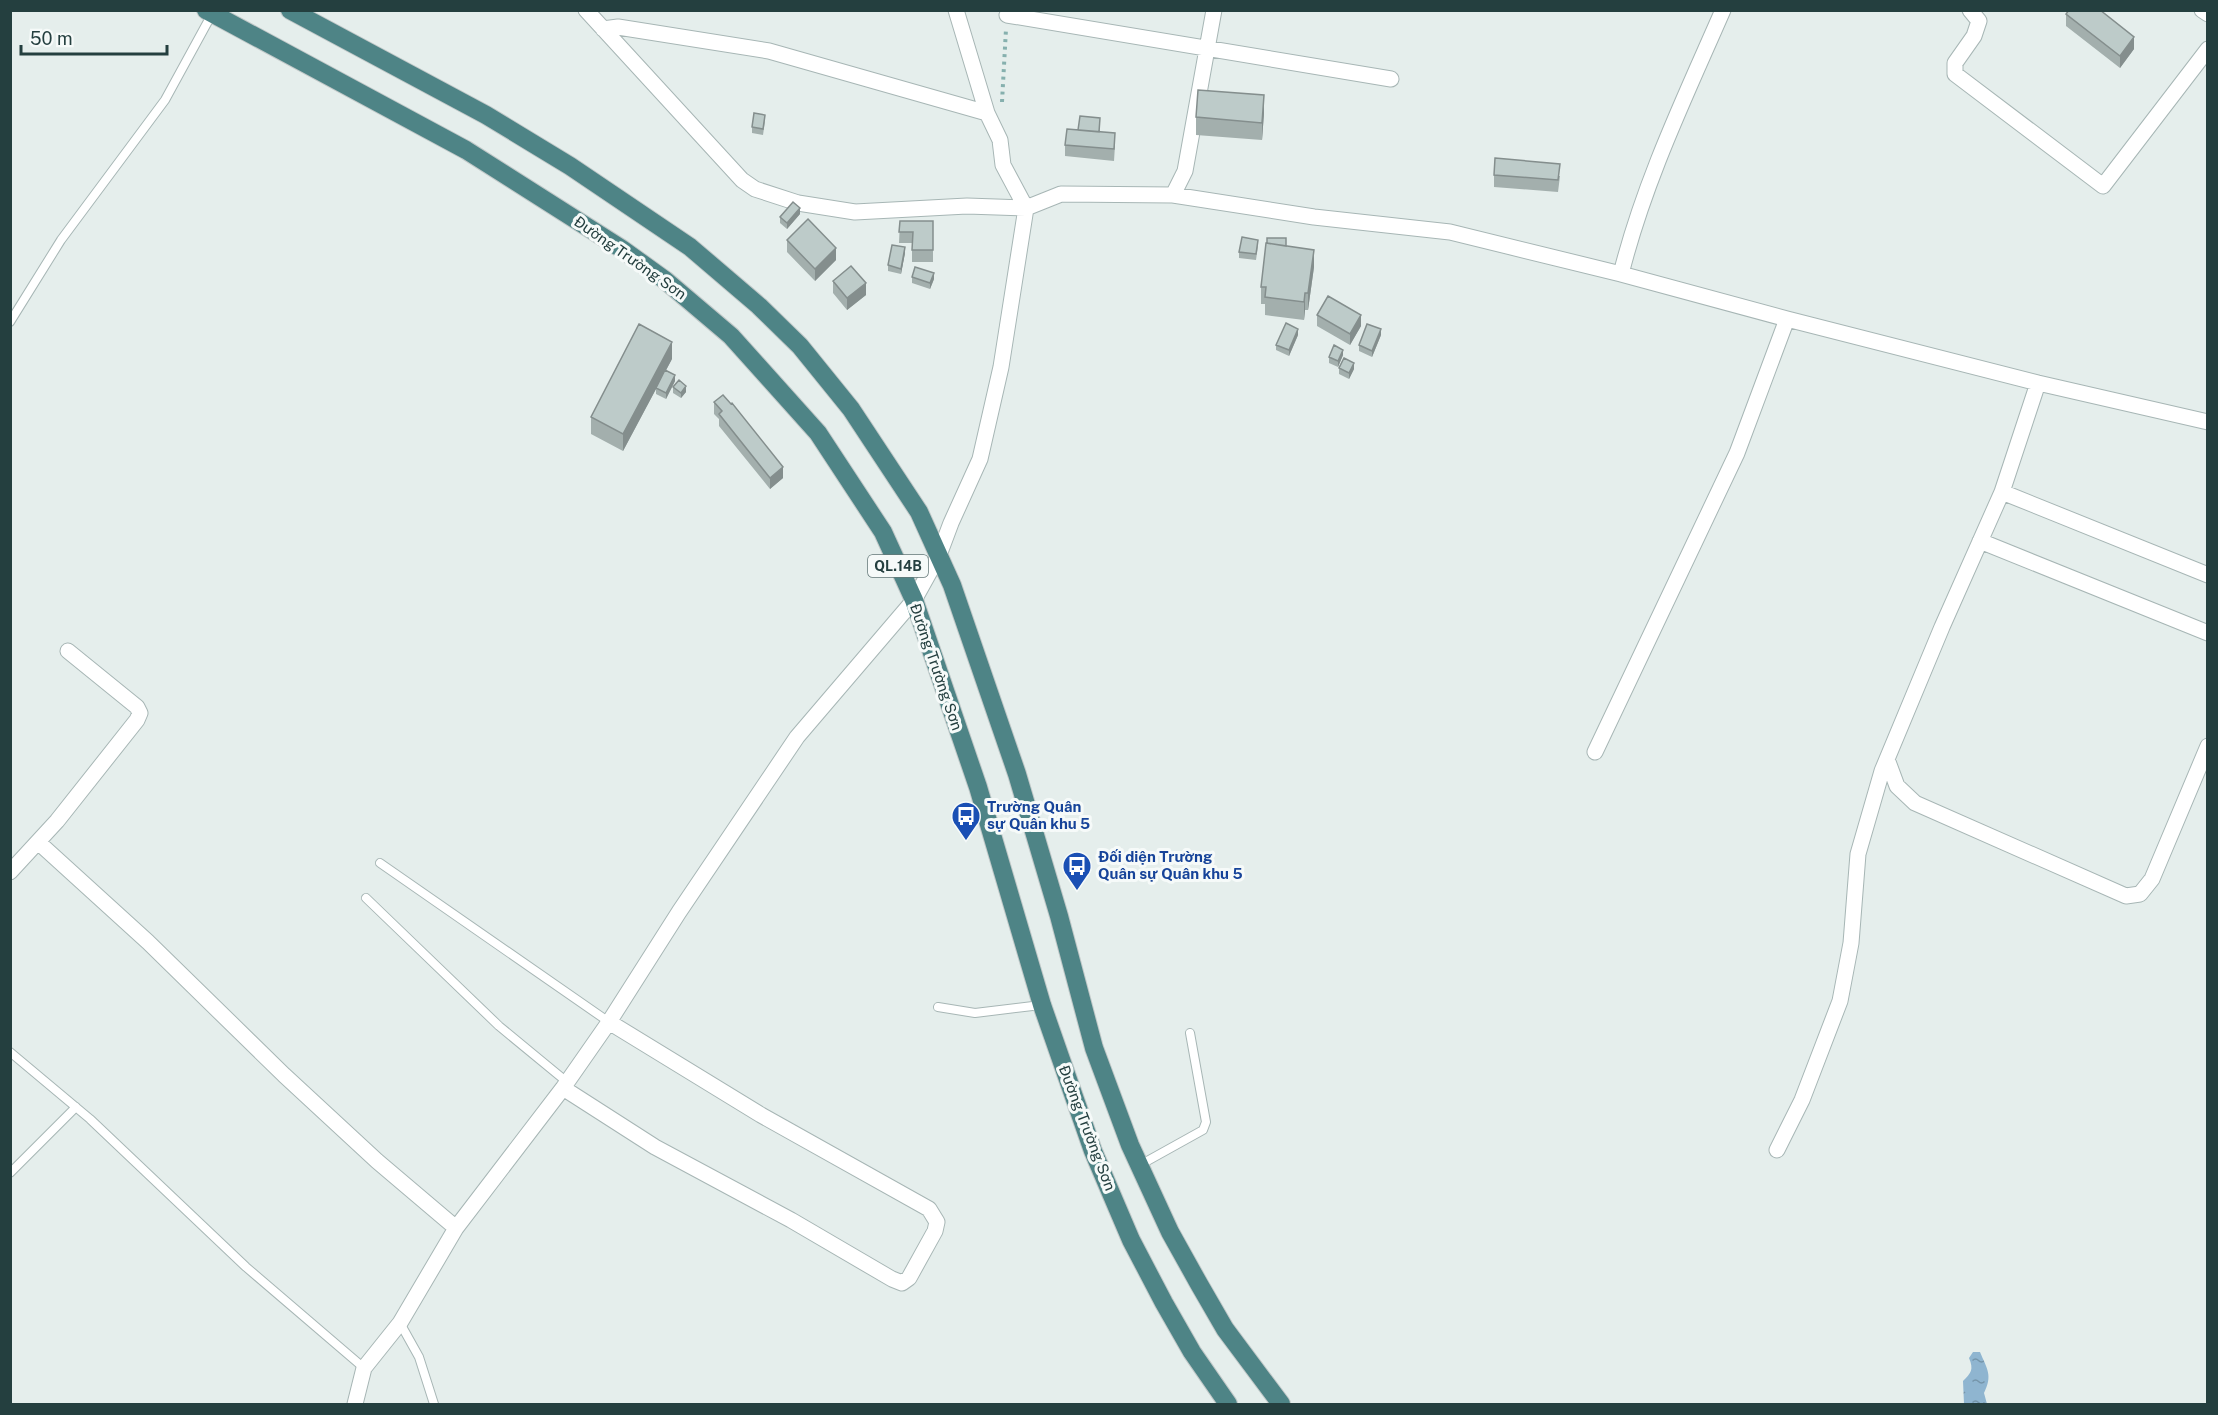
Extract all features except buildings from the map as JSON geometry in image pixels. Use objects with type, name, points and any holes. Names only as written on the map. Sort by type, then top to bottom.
[{"type":"highway","name":"QL.14B","points":[[292,11],[486,115],[645,215],[690,247],[759,306],[800,346],[851,409],[919,512],[952,585],[1017,774],[1059,916],[1094,1048],[1139,1165],[1170,1232],[1219,1320],[1281,1404]]},
{"type":"highway","name":"Đường Trường Sơn","points":[[209,12],[466,150],[548,201],[665,280],[746,351],[818,433],[883,532],[914,600],[978,787],[1042,1005],[1093,1151],[1131,1240],[1164,1303],[1192,1352],[1228,1404]]},
{"type":"street","points":[[586,10],[742,180],[755,189],[798,203],[855,212],[967,206],[1026,208],[1061,194],[1173,195],[1314,217],[1450,232],[1621,274],[1787,320],[2038,383],[2208,422]]},
{"type":"street","points":[[355,1404],[364,1368],[400,1323],[456,1228],[565,1085],[609,1022],[679,912],[797,736],[914,600],[939,555],[980,459],[1001,367],[1026,208],[1004,165],[1000,140],[987,113],[956,10]]},
{"type":"street","points":[[1173,195],[1185,171],[1214,10]]},
{"type":"street","points":[[1621,274],[1628,243],[1655,166],[1723,10]]},
{"type":"street","points":[[1970,10],[1979,21],[1974,36],[1955,63],[1955,74],[2103,186],[2208,49]]},
{"type":"street","points":[[2202,10],[2208,14]]},
{"type":"street","points":[[1007,15],[1391,79]]},
{"type":"street","points":[[603,29],[618,27],[768,51],[987,113]]},
{"type":"street","points":[[1595,752],[1737,453],[1787,320]]},
{"type":"street","points":[[1777,1150],[1802,1100],[1840,1001],[1851,944],[1858,854],[1887,759],[2002,492],[2038,383]]},
{"type":"street","points":[[2002,492],[2208,575]]},
{"type":"street","points":[[1980,541],[2208,633]]},
{"type":"street","points":[[10,872],[38,842],[115,748],[140,713],[136,707],[68,651]]},
{"type":"street","points":[[1887,759],[1897,786],[1915,803],[2126,896],[2140,894],[2152,879],[2208,746]]},
{"type":"street","points":[[38,842],[148,942],[376,1161],[456,1228]]},
{"type":"street","points":[[565,1085],[655,1147],[892,1279],[902,1283],[909,1278],[935,1232],[937,1222],[929,1209],[761,1115],[609,1022]]},
{"type":"lane","points":[[10,322],[61,240],[165,100],[209,12]]},
{"type":"lane","points":[[380,863],[609,1022]]},
{"type":"lane","points":[[366,898],[499,1026],[565,1085]]},
{"type":"lane","points":[[938,1007],[975,1013],[1042,1005]]},
{"type":"lane","points":[[1139,1165],[1203,1130],[1206,1122],[1190,1033]]},
{"type":"lane","points":[[10,1052],[76,1107],[246,1267],[364,1368]]},
{"type":"lane","points":[[10,1173],[76,1107]]},
{"type":"lane","points":[[400,1323],[419,1357],[434,1404]]},
{"type":"path","points":[[1002,106],[1007,15]]},
{"type":"water","points":[[1973,1352],[1980,1352],[1988,1372],[1989,1377],[1984,1393],[1987,1404],[1964,1404],[1963,1381],[1971,1371],[1969,1358]]},
{"type":"place","name":"Trường Quân sự Quân khu 5","points":[[966,842]]},
{"type":"place","name":"Đối diện Trường Quân sự Quân khu 5","points":[[1077,892]]}]
